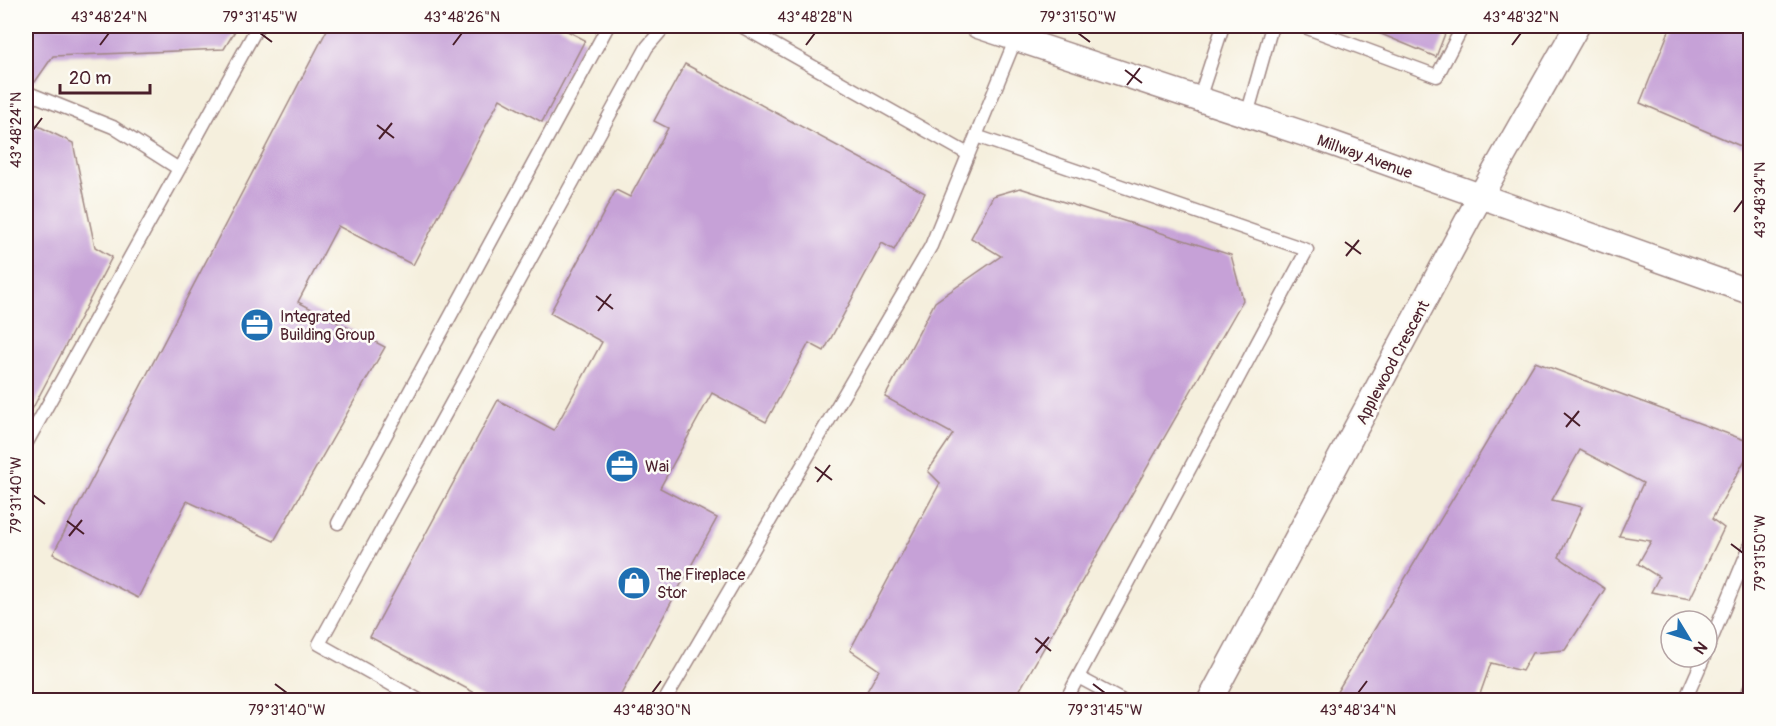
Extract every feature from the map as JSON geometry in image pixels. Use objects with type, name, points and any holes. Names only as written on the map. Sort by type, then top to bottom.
[{"type":"street","name":"Millway Avenue","points":[[978,26],[1247,115],[1750,292]]},
{"type":"street","name":"Applewood Crescent","points":[[1210,700],[1480,197],[1577,26]]},
{"type":"lane","points":[[26,444],[258,26]]},
{"type":"lane","points":[[338,523],[608,26]]},
{"type":"lane","points":[[419,700],[319,644],[646,47],[665,26]]},
{"type":"lane","points":[[741,26],[968,154]]},
{"type":"lane","points":[[1199,99],[1223,26]]},
{"type":"lane","points":[[1247,115],[1272,26]]},
{"type":"lane","points":[[1302,26],[1437,75],[1463,26]]},
{"type":"lane","points":[[664,700],[931,246],[1016,38]]},
{"type":"lane","points":[[26,92],[113,127],[179,169]]},
{"type":"lane","points":[[976,136],[1307,250],[1066,700]]},
{"type":"lane","points":[[1719,621],[1750,546]]},
{"type":"lane","points":[[1685,700],[1699,669]]},
{"type":"lane","points":[[1078,677],[1121,700]]},
{"type":"building","points":[[26,26],[238,26],[224,49],[53,56],[35,82],[26,77]]},
{"type":"building","name":"Integrated Building Group","points":[[329,26],[558,26],[585,40],[542,122],[500,99],[413,265],[338,226],[298,302],[385,347],[274,541],[187,501],[138,598],[53,554]]},
{"type":"building","points":[[1362,26],[1448,26],[1436,57]]},
{"type":"building","points":[[1671,26],[1750,26],[1750,150],[1640,103]]},
{"type":"building","points":[[685,64],[925,193],[894,250],[882,243],[824,351],[809,343],[766,422],[712,393],[660,488],[717,518],[618,700],[488,700],[370,637],[498,400],[554,430],[602,342],[550,313],[616,190],[630,197],[668,128],[654,121]]},
{"type":"building","points":[[26,120],[73,143],[95,247],[112,257],[26,421]]},
{"type":"building","points":[[1020,188],[1231,255],[1243,300],[1014,700],[862,700],[879,670],[850,650],[940,483],[928,471],[953,434],[885,397],[935,302],[1001,256],[971,238],[993,196]]},
{"type":"building","points":[[1535,362],[1750,442],[1750,451],[1712,519],[1724,528],[1690,599],[1651,592],[1659,577],[1638,564],[1651,541],[1619,536],[1643,483],[1580,450],[1552,500],[1582,507],[1559,557],[1605,589],[1565,650],[1532,653],[1522,671],[1491,663],[1478,700],[1458,696],[1455,700],[1332,700]]},
{"type":"building","points":[[1750,604],[1750,619],[1745,617]]},
{"type":"building","points":[[1750,670],[1750,700],[1738,700]]},
{"type":"place","name":"Integrated Building Group","points":[[257,325]]},
{"type":"place","name":"Wai","points":[[622,466]]},
{"type":"place","name":"The Fireplace Stor","points":[[634,583]]}]
